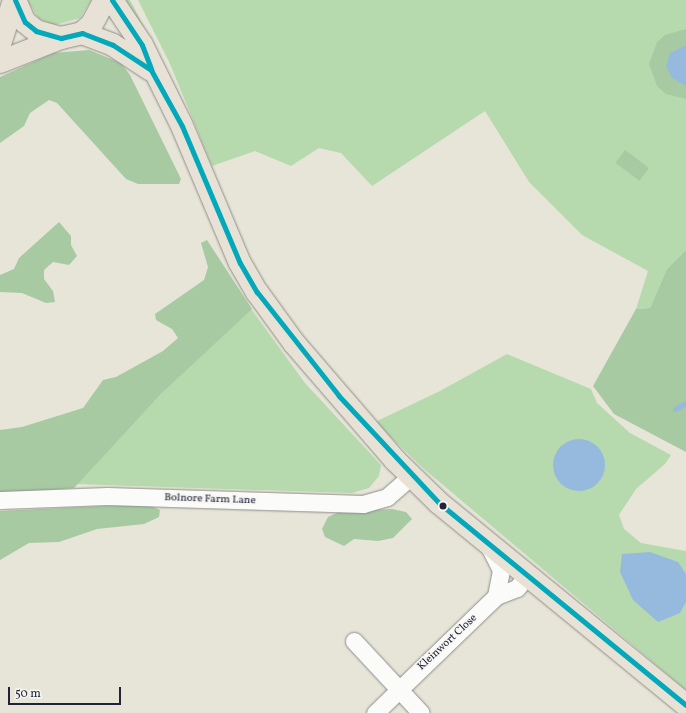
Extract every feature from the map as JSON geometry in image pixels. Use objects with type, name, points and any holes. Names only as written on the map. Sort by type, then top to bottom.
[{"type":"main road","points":[[14,0],[26,22],[36,31],[71,35],[113,45],[151,70]]},
{"type":"main road","points":[[0,44],[14,0]]},
{"type":"main road","points":[[0,62],[71,35],[101,14],[105,0]]},
{"type":"main road","points":[[112,0],[142,45],[151,70],[182,126],[240,263],[257,292],[294,343],[411,476],[482,538],[686,705]]},
{"type":"street","name":"Bolnore Farm Lane","points":[[0,500],[107,496],[363,504],[387,497],[411,476]]},
{"type":"street","points":[[482,538],[500,563],[496,596]]},
{"type":"street","name":"Kleinwort Close","points":[[375,713],[496,596],[517,588],[527,575]]},
{"type":"street","points":[[354,641],[421,713]]},
{"type":"green space","points":[[27,0],[91,0],[80,18],[55,25],[39,19]]},
{"type":"green space","points":[[123,0],[130,0],[153,44]]},
{"type":"green space","points":[[138,0],[686,0],[686,250],[667,269],[650,308],[636,309],[648,271],[582,235],[529,182],[485,111],[372,186],[341,153],[319,148],[291,166],[255,151],[212,166],[170,64]]},
{"type":"green space","points":[[686,29],[686,99],[666,94],[657,86],[649,64],[657,42],[665,35]]},
{"type":"green space","points":[[89,50],[121,63],[130,75],[181,179],[179,184],[138,184],[126,179],[57,103],[49,100],[30,113],[24,126],[0,143],[0,77],[53,53]]},
{"type":"green space","points":[[625,150],[649,168],[639,181],[615,163]]},
{"type":"green space","points":[[59,222],[71,236],[71,245],[77,256],[69,265],[53,262],[44,270],[44,279],[53,291],[55,302],[46,303],[22,293],[0,292],[0,275],[14,269],[19,258]]},
{"type":"green space","points":[[207,240],[252,309],[160,395],[74,488],[0,494],[0,430],[22,427],[83,408],[103,380],[116,377],[163,351],[178,338],[172,329],[156,320],[155,314],[204,280],[208,267],[201,243]]},
{"type":"green space","points":[[686,250],[686,452],[614,414],[593,386],[636,309],[650,308],[667,269]]},
{"type":"green space","points":[[251,309],[305,383],[381,465],[379,476],[369,488],[352,493],[75,484],[160,395]]},
{"type":"green space","points":[[507,354],[591,389],[597,403],[630,433],[671,455],[665,464],[636,489],[619,515],[624,529],[641,543],[686,551],[686,690],[424,469],[375,422],[440,391]]},
{"type":"green space","points":[[147,504],[160,510],[159,517],[144,524],[97,529],[59,542],[29,543],[0,560],[0,511]]},
{"type":"green space","points":[[392,509],[406,512],[412,519],[393,538],[378,541],[354,539],[344,546],[325,537],[322,529],[328,517],[341,511]]},
{"type":"water","points":[[686,45],[686,85],[684,85],[672,78],[666,66],[670,53]]},
{"type":"water","points":[[574,439],[584,439],[593,443],[601,451],[605,460],[605,470],[601,479],[593,487],[584,491],[574,491],[565,487],[557,479],[553,470],[553,460],[557,451],[565,443]]},
{"type":"water","points":[[650,552],[678,562],[686,574],[686,602],[680,613],[658,622],[633,600],[620,572],[622,554]]},
{"type":"waterway","points":[[675,409],[686,403]]},
{"type":"transit line","points":[[15,0],[25,22],[36,31],[61,38],[82,33],[113,45],[151,70],[182,126],[240,263],[257,292],[339,396],[439,503],[686,705]]},
{"type":"transit line","points":[[112,0],[142,45],[151,69]]}]
